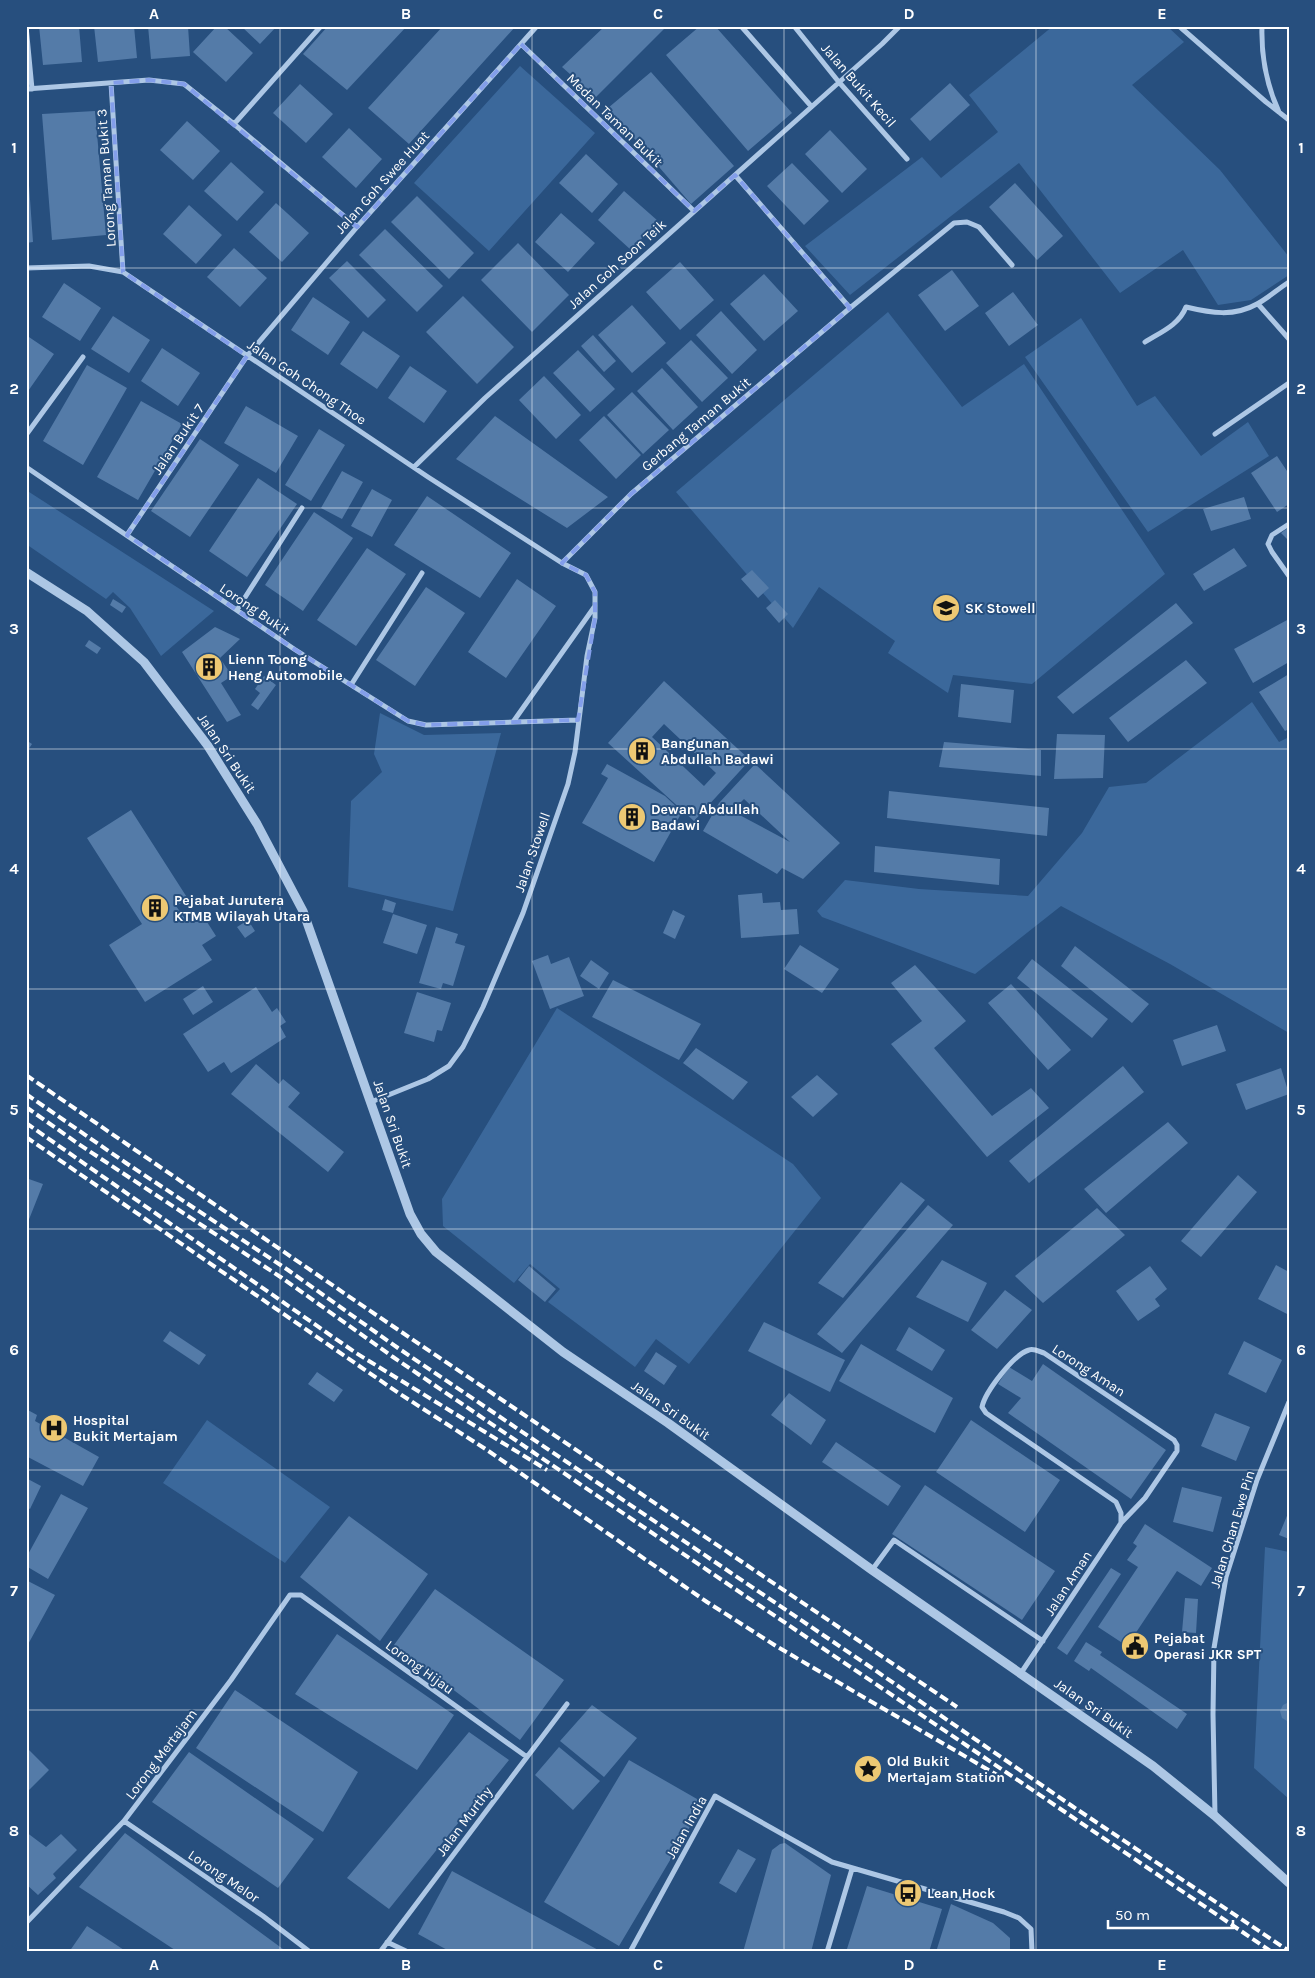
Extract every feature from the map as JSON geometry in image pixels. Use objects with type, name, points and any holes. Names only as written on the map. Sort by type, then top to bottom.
[{"type":"street","points":[[26,26],[29,89],[149,80],[184,84],[356,227]]},
{"type":"street","points":[[234,124],[321,26]]},
{"type":"street","name":"Jalan Goh Swee Huat","points":[[247,356],[356,227],[537,26]]},
{"type":"street","points":[[741,26],[811,106]]},
{"type":"street","name":"Jalan Bukit Kecil","points":[[794,26],[838,81],[907,159]]},
{"type":"street","name":"Jalan Goh Soon Teik","points":[[414,467],[485,398],[900,26]]},
{"type":"street","points":[[1179,26],[1289,120]]},
{"type":"street","points":[[1262,26],[1265,76],[1271,96],[1279,112]]},
{"type":"street","name":"Medan Taman Bukit","points":[[521,44],[694,211]]},
{"type":"street","name":"Lorong Taman Bukit 3","points":[[111,83],[124,272]]},
{"type":"street","points":[[735,175],[850,308]]},
{"type":"street","name":"Gerbang Taman Bukit","points":[[562,563],[631,494],[850,308],[954,223],[966,222],[979,227],[1012,266]]},
{"type":"street","name":"Jalan Goh Chong Thoe","points":[[26,268],[89,266],[124,272],[414,467],[562,563]]},
{"type":"street","points":[[1145,342],[1174,324],[1182,317],[1186,307],[1213,313],[1237,313],[1258,304],[1289,282]]},
{"type":"street","points":[[1258,304],[1289,338]]},
{"type":"street","name":"Jalan Bukit 7","points":[[127,535],[247,356]]},
{"type":"street","points":[[26,435],[83,357]]},
{"type":"street","points":[[1215,434],[1289,383]]},
{"type":"street","name":"Lorong Bukit","points":[[26,467],[294,650],[408,721],[426,725],[578,720]]},
{"type":"street","points":[[237,610],[302,508]]},
{"type":"street","points":[[1289,524],[1272,535],[1268,544],[1289,576]]},
{"type":"street","name":"Jalan Stowell","points":[[371,1102],[428,1079],[449,1066],[463,1047],[483,1007],[523,913],[568,784],[575,752],[587,656],[595,618],[595,592],[586,575],[562,563]]},
{"type":"street","name":"Jalan Sri Bukit","points":[[26,572],[87,611],[124,642],[144,662],[208,746],[258,824],[304,911],[410,1214],[436,1252],[563,1352],[668,1423],[872,1570],[1152,1766],[1215,1816],[1289,1883]]},
{"type":"street","points":[[351,685],[422,573]]},
{"type":"street","points":[[513,722],[595,606]]},
{"type":"street","name":"Lorong Aman","points":[[1034,1349],[1044,1353],[1138,1415],[1174,1440],[1177,1445],[1177,1451],[1144,1498],[1121,1523],[1121,1513],[1116,1502],[986,1413],[982,1407],[988,1392],[1000,1377],[1015,1359],[1028,1350],[1034,1349]]},
{"type":"street","name":"Jalan Chan Ewe Pin","points":[[1215,1816],[1212,1714],[1214,1648],[1226,1577],[1257,1480],[1289,1402]]},
{"type":"street","name":"Jalan Aman","points":[[1021,1673],[1121,1523]]},
{"type":"street","points":[[872,1570],[894,1540],[1043,1641]]},
{"type":"street","name":"Lorong Mertajam","points":[[26,1923],[124,1821],[231,1680],[290,1595],[301,1595]]},
{"type":"street","name":"Lorong Hijau","points":[[301,1595],[527,1757]]},
{"type":"street","name":"Jalan Murthy","points":[[380,1952],[567,1704]]},
{"type":"street","name":"Jalan India","points":[[630,1952],[715,1796],[832,1862],[852,1869]]},
{"type":"street","name":"Lorong Melor","points":[[124,1821],[263,1916],[310,1952]]},
{"type":"street","points":[[827,1952],[852,1869],[1004,1912],[1019,1918],[1031,1930],[1032,1952]]},
{"type":"street","points":[[387,1942],[408,1952]]},
{"type":"highlighted area","points":[[521,44],[694,211],[735,175],[850,308],[631,494],[562,563],[586,575],[595,592],[595,618],[578,720],[426,725],[408,721],[294,649],[127,535],[247,356],[123,272],[111,83],[149,80],[184,84],[357,227]]},
{"type":"shaded area","points":[[1053,26],[1167,26],[1184,42],[1132,85],[1220,170],[1289,257],[1289,275],[1251,300],[1218,305],[1183,250],[1120,293],[1019,163],[850,295],[805,246],[922,157],[941,178],[998,132],[969,95]]},
{"type":"shaded area","points":[[520,66],[595,133],[489,251],[414,183]]},
{"type":"shaded area","points":[[888,312],[962,407],[1024,364],[1165,574],[1032,684],[953,675],[948,693],[888,653],[895,641],[819,587],[793,628],[676,492]]},
{"type":"shaded area","points":[[1081,318],[1137,406],[1155,396],[1201,456],[1248,422],[1269,456],[1148,532],[1025,357]]},
{"type":"shaded area","points":[[26,490],[214,611],[161,656],[130,608],[113,592],[106,599],[26,544]]},
{"type":"shaded area","points":[[1252,702],[1279,742],[1289,737],[1289,1033],[1170,964],[1061,906],[975,974],[822,917],[817,911],[845,880],[919,889],[1028,896],[1082,833],[1109,787],[1146,783]]},
{"type":"shaded area","points":[[380,713],[424,735],[501,733],[453,911],[348,887],[351,801],[382,772],[374,754]]},
{"type":"shaded area","points":[[557,1008],[793,1164],[821,1198],[689,1364],[656,1339],[635,1367],[548,1302],[560,1289],[530,1264],[514,1283],[443,1226],[442,1199]]},
{"type":"shaded area","points":[[207,1420],[330,1507],[285,1563],[163,1483]]},
{"type":"shaded area","points":[[1265,1547],[1289,1552],[1289,1799],[1254,1768]]},
{"type":"building","points":[[39,26],[79,26],[82,62],[43,65]]},
{"type":"building","points":[[94,26],[134,26],[137,58],[98,62]]},
{"type":"building","points":[[148,26],[188,26],[190,56],[151,59]]},
{"type":"building","points":[[217,26],[224,26],[253,53],[226,82],[193,52]]},
{"type":"building","points":[[241,26],[277,26],[260,44]]},
{"type":"building","points":[[328,26],[407,26],[347,90],[303,54]]},
{"type":"building","points":[[443,26],[516,26],[409,144],[368,108]]},
{"type":"building","points":[[605,26],[667,26],[596,97],[562,67]]},
{"type":"building","points":[[700,26],[715,26],[792,113],[748,151],[666,55]]},
{"type":"building","points":[[651,72],[734,166],[691,204],[608,108]]},
{"type":"building","points":[[950,83],[970,105],[930,141],[910,119]]},
{"type":"building","points":[[300,84],[333,114],[306,143],[273,113]]},
{"type":"building","points":[[95,111],[106,235],[52,240],[42,114]]},
{"type":"building","points":[[187,121],[220,151],[193,180],[160,150]]},
{"type":"building","points":[[349,128],[382,159],[356,188],[322,157]]},
{"type":"building","points":[[830,130],[867,169],[842,193],[805,154]]},
{"type":"building","points":[[586,154],[618,184],[592,213],[559,183]]},
{"type":"building","points":[[231,162],[264,192],[237,221],[204,191]]},
{"type":"building","points":[[792,163],[829,201],[804,225],[767,186]]},
{"type":"building","points":[[1015,183],[1063,236],[1037,260],[989,207]]},
{"type":"building","points":[[29,185],[33,242],[26,243],[26,186]]},
{"type":"building","points":[[624,191],[658,221],[631,250],[598,220]]},
{"type":"building","points":[[417,196],[474,253],[449,279],[391,222]]},
{"type":"building","points":[[276,203],[309,233],[282,262],[249,232]]},
{"type":"building","points":[[189,205],[222,235],[196,264],[163,234]]},
{"type":"building","points":[[561,213],[595,243],[568,272],[535,242]]},
{"type":"building","points":[[385,229],[443,286],[417,312],[359,255]]},
{"type":"building","points":[[518,243],[569,295],[532,332],[481,280]]},
{"type":"building","points":[[234,248],[267,278],[240,307],[207,277]]},
{"type":"building","points":[[347,261],[386,300],[368,318],[329,278]]},
{"type":"building","points":[[680,262],[714,300],[680,330],[646,292]]},
{"type":"building","points":[[952,270],[979,306],[945,331],[918,295]]},
{"type":"building","points":[[764,274],[798,311],[764,341],[730,304]]},
{"type":"building","points":[[64,283],[101,308],[80,341],[42,317]]},
{"type":"building","points":[[1013,292],[1038,325],[1009,346],[985,313]]},
{"type":"building","points":[[463,296],[514,347],[477,384],[426,332]]},
{"type":"building","points":[[313,297],[350,322],[328,355],[291,330]]},
{"type":"building","points":[[632,305],[666,343],[632,373],[598,335]]},
{"type":"building","points":[[721,311],[757,350],[732,374],[696,335]]},
{"type":"building","points":[[113,316],[150,340],[129,373],[91,349]]},
{"type":"building","points":[[363,331],[400,356],[377,389],[340,364]]},
{"type":"building","points":[[26,335],[54,354],[26,394]]},
{"type":"building","points":[[593,335],[616,361],[604,372],[581,346]]},
{"type":"building","points":[[691,340],[728,378],[702,402],[666,363]]},
{"type":"building","points":[[162,348],[200,373],[178,406],[141,381]]},
{"type":"building","points":[[578,350],[615,389],[590,412],[553,373]]},
{"type":"building","points":[[87,365],[127,388],[83,465],[43,441]]},
{"type":"building","points":[[410,366],[447,391],[424,423],[388,398]]},
{"type":"building","points":[[662,368],[698,407],[673,430],[637,391]]},
{"type":"building","points":[[544,376],[581,415],[556,439],[519,400]]},
{"type":"building","points":[[632,392],[669,430],[643,454],[607,415]]},
{"type":"building","points":[[141,401],[182,424],[138,500],[97,477]]},
{"type":"building","points":[[246,406],[298,436],[276,473],[224,443]]},
{"type":"building","points":[[495,416],[608,497],[567,528],[456,459]]},
{"type":"building","points":[[604,416],[641,455],[616,479],[579,440]]},
{"type":"building","points":[[319,429],[345,445],[311,501],[285,485]]},
{"type":"building","points":[[200,439],[239,465],[190,537],[151,511]]},
{"type":"building","points":[[1277,456],[1289,474],[1289,504],[1277,512],[1251,473]]},
{"type":"building","points":[[342,471],[363,482],[342,519],[321,508]]},
{"type":"building","points":[[258,478],[297,504],[247,577],[209,551]]},
{"type":"building","points":[[372,489],[392,500],[372,537],[351,526]]},
{"type":"building","points":[[427,496],[511,553],[480,598],[394,545]]},
{"type":"building","points":[[1244,497],[1251,519],[1211,531],[1203,509]]},
{"type":"building","points":[[314,512],[353,538],[303,611],[265,585]]},
{"type":"building","points":[[1289,527],[1289,541],[1281,533]]},
{"type":"building","points":[[367,548],[406,574],[356,646],[317,620]]},
{"type":"building","points":[[1234,548],[1247,566],[1204,591],[1193,574]]},
{"type":"building","points":[[752,570],[769,588],[758,598],[741,579]]},
{"type":"building","points":[[517,579],[556,606],[506,678],[468,652]]},
{"type":"building","points":[[426,587],[465,613],[415,686],[376,660]]},
{"type":"building","points":[[113,599],[126,607],[122,613],[110,605]]},
{"type":"building","points":[[775,600],[788,614],[779,623],[766,608]]},
{"type":"building","points":[[1176,603],[1193,623],[1073,714],[1057,697]]},
{"type":"building","points":[[1289,619],[1289,662],[1253,683],[1234,649]]},
{"type":"building","name":"Lienn Toong Heng Automobile","points":[[215,627],[240,639],[220,658],[232,676],[221,683],[241,715],[227,722],[182,652]]},
{"type":"building","points":[[89,640],[101,648],[97,654],[85,646]]},
{"type":"building","points":[[1186,660],[1207,683],[1128,742],[1109,718]]},
{"type":"building","points":[[1289,674],[1289,729],[1285,731],[1259,692]]},
{"type":"building","points":[[264,676],[276,685],[258,710],[251,705],[260,693],[255,689]]},
{"type":"building","name":"Bangunan Abdullah Badawi","points":[[664,681],[750,760],[694,821],[608,743]],"holes":[[[664,724],[716,773],[704,786],[652,737]]]},
{"type":"building","points":[[961,684],[1014,690],[1011,723],[958,717]]},
{"type":"building","points":[[1057,734],[1105,735],[1103,778],[1054,779]]},
{"type":"building","points":[[26,740],[32,744],[26,753]]},
{"type":"building","points":[[944,742],[1041,750],[1041,776],[939,767]]},
{"type":"building","name":"Dewan Abdullah Badawi","points":[[607,764],[665,796],[682,812],[654,862],[582,823],[608,778],[601,774]]},
{"type":"building","name":"Bangunan Abdullah Badawi","points":[[755,764],[840,843],[803,879],[782,868],[777,874],[703,831],[719,803]],"holes":[[[744,799],[790,842],[732,811]]]},
{"type":"building","points":[[889,791],[1049,808],[1047,836],[887,818]]},
{"type":"building","name":"Pejabat Jurutera KTMB Wilayah Utara","points":[[131,810],[188,899],[176,906],[186,920],[200,911],[216,936],[202,945],[212,960],[145,1002],[109,945],[142,924],[87,838]]},
{"type":"building","points":[[875,846],[1000,859],[999,885],[874,872]]},
{"type":"building","points":[[762,893],[763,903],[780,902],[781,910],[797,909],[799,934],[741,938],[738,895]]},
{"type":"building","points":[[385,899],[396,903],[393,913],[382,910]]},
{"type":"building","points":[[673,910],[685,916],[675,939],[663,933]]},
{"type":"building","points":[[393,914],[427,925],[417,954],[383,943]]},
{"type":"building","points":[[248,920],[255,931],[245,938],[237,927]]},
{"type":"building","points":[[436,927],[458,934],[455,943],[465,946],[453,986],[443,983],[441,989],[419,983]]},
{"type":"building","points":[[800,945],[839,969],[822,993],[784,969]]},
{"type":"building","points":[[1075,946],[1149,1004],[1132,1023],[1061,966]]},
{"type":"building","points":[[548,955],[551,964],[569,957],[584,996],[550,1009],[532,961]]},
{"type":"building","points":[[1032,959],[1108,1019],[1092,1038],[1017,978]]},
{"type":"building","points":[[591,960],[609,973],[599,989],[580,976]]},
{"type":"building","points":[[915,965],[966,1021],[934,1048],[992,1116],[1031,1088],[1049,1108],[987,1157],[891,1044],[922,1021],[891,983]]},
{"type":"building","points":[[613,980],[701,1024],[679,1060],[592,1017]]},
{"type":"building","points":[[1011,984],[1071,1050],[1048,1070],[988,1003]]},
{"type":"building","points":[[203,986],[213,1002],[193,1015],[183,999]]},
{"type":"building","points":[[256,987],[272,1012],[277,1008],[286,1022],[280,1026],[286,1037],[231,1073],[224,1062],[208,1072],[183,1034]]},
{"type":"building","points":[[417,992],[451,1003],[442,1031],[437,1030],[434,1042],[404,1033]]},
{"type":"building","points":[[1217,1025],[1226,1051],[1182,1066],[1173,1040]]},
{"type":"building","points":[[696,1048],[748,1082],[733,1100],[683,1063]]},
{"type":"building","points":[[256,1064],[279,1084],[283,1079],[300,1093],[288,1107],[344,1152],[328,1172],[231,1094]]},
{"type":"building","points":[[1123,1066],[1144,1092],[1029,1183],[1009,1161]]},
{"type":"building","points":[[1281,1068],[1289,1094],[1246,1110],[1236,1084]]},
{"type":"building","points":[[817,1075],[838,1094],[813,1117],[791,1097]]},
{"type":"building","points":[[1168,1122],[1188,1143],[1106,1213],[1084,1189]]},
{"type":"building","points":[[1238,1175],[1257,1192],[1201,1257],[1181,1241]]},
{"type":"building","points":[[26,1178],[43,1184],[26,1227]]},
{"type":"building","points":[[901,1182],[925,1200],[843,1298],[818,1283]]},
{"type":"building","points":[[928,1205],[953,1225],[842,1353],[817,1334]]},
{"type":"building","points":[[1097,1208],[1125,1235],[1043,1303],[1015,1276]]},
{"type":"building","points":[[942,1260],[987,1283],[968,1322],[916,1297]]},
{"type":"building","points":[[1276,1265],[1289,1272],[1289,1315],[1258,1299]]},
{"type":"building","points":[[529,1266],[556,1289],[545,1302],[518,1280]]},
{"type":"building","points":[[1150,1266],[1167,1289],[1155,1299],[1160,1306],[1138,1321],[1116,1291]]},
{"type":"building","points":[[1005,1290],[1032,1310],[997,1349],[971,1330]]},
{"type":"building","points":[[764,1322],[845,1360],[830,1392],[748,1351]]},
{"type":"building","points":[[909,1327],[945,1350],[932,1371],[896,1350]]},
{"type":"building","points":[[170,1331],[206,1355],[199,1365],[163,1341]]},
{"type":"building","points":[[1244,1341],[1282,1360],[1266,1393],[1228,1374]]},
{"type":"building","points":[[861,1344],[953,1398],[935,1433],[839,1381]]},
{"type":"building","points":[[656,1352],[677,1366],[664,1385],[644,1371]]},
{"type":"building","points":[[1043,1364],[1166,1450],[1131,1499],[1008,1413],[1021,1398],[998,1384],[1009,1367],[1032,1381]]},
{"type":"building","points":[[317,1372],[343,1390],[334,1402],[308,1384]]},
{"type":"building","points":[[789,1393],[826,1420],[811,1445],[771,1415]]},
{"type":"building","points":[[26,1409],[37,1415],[35,1421],[99,1457],[83,1486],[26,1456]]},
{"type":"building","points":[[1215,1413],[1250,1427],[1236,1461],[1201,1446]]},
{"type":"building","points":[[971,1420],[1060,1480],[1025,1532],[936,1472]]},
{"type":"building","points":[[836,1442],[901,1486],[888,1506],[822,1462]]},
{"type":"building","points":[[26,1478],[41,1486],[30,1509],[26,1507]]},
{"type":"building","points":[[925,1485],[1055,1571],[1022,1620],[892,1534]]},
{"type":"building","points":[[1182,1487],[1222,1497],[1213,1532],[1173,1522]]},
{"type":"building","points":[[61,1494],[88,1508],[48,1579],[26,1566],[26,1558]]},
{"type":"building","points":[[1289,1511],[1289,1539],[1279,1535]]},
{"type":"building","points":[[349,1516],[428,1574],[380,1641],[300,1577]]},
{"type":"building","points":[[1145,1524],[1212,1568],[1201,1586],[1177,1571],[1127,1646],[1098,1627],[1138,1567],[1127,1560],[1137,1546],[1133,1543]]},
{"type":"building","points":[[1111,1568],[1121,1574],[1067,1655],[1057,1648]]},
{"type":"building","points":[[26,1580],[55,1595],[26,1648]]},
{"type":"building","points":[[435,1589],[564,1680],[520,1740],[394,1645]]},
{"type":"building","points":[[1185,1598],[1198,1599],[1196,1633],[1182,1632]]},
{"type":"building","points":[[337,1634],[454,1715],[417,1770],[295,1694]]},
{"type":"building","points":[[1086,1642],[1102,1652],[1100,1655],[1187,1714],[1177,1729],[1091,1668],[1089,1671],[1074,1661]]},
{"type":"building","points":[[235,1690],[358,1772],[323,1832],[196,1748]]},
{"type":"building","points":[[1289,1702],[1289,1722],[1282,1718],[1280,1711],[1283,1705]]},
{"type":"building","points":[[592,1705],[637,1738],[604,1777],[560,1741]]},
{"type":"building","points":[[469,1732],[509,1760],[389,1909],[347,1878]]},
{"type":"building","points":[[559,1747],[600,1781],[573,1810],[535,1775]]},
{"type":"building","points":[[28,1749],[49,1770],[26,1793],[26,1750]]},
{"type":"building","points":[[189,1752],[314,1839],[278,1888],[152,1802]]},
{"type":"building","points":[[629,1760],[704,1803],[619,1946],[544,1902]]},
{"type":"building","points":[[26,1832],[46,1847],[61,1834],[77,1850],[53,1874],[56,1878],[38,1895],[26,1884]]},
{"type":"building","points":[[125,1833],[287,1952],[178,1952],[79,1887]]},
{"type":"building","points":[[785,1843],[831,1875],[811,1952],[743,1952],[772,1850]]},
{"type":"building","points":[[738,1849],[756,1859],[736,1893],[719,1883]]},
{"type":"building","points":[[452,1871],[602,1952],[451,1952],[418,1934]]},
{"type":"building","points":[[867,1886],[942,1909],[929,1952],[846,1952]]},
{"type":"building","points":[[951,1904],[993,1923],[1010,1938],[1010,1952],[936,1952]]},
{"type":"building","points":[[87,1926],[112,1942],[127,1952],[69,1952]]},
{"type":"building","points":[[1159,1949],[1159,1952],[1077,1952],[1077,1950]]},
{"type":"railway","points":[[26,1075],[357,1302],[957,1707]]},
{"type":"railway","points":[[26,1094],[126,1163],[288,1270],[398,1348],[866,1664],[1072,1806],[1289,1951]]},
{"type":"railway","points":[[26,1107],[77,1143],[282,1278],[393,1357],[1272,1952]]},
{"type":"railway","points":[[26,1123],[356,1353],[547,1470]]},
{"type":"railway","points":[[26,1137],[707,1602],[776,1646],[1004,1779]]},
{"type":"place","name":"SK Stowell","points":[[946,608]]},
{"type":"place","name":"Lienn Toong Heng Automobile","points":[[209,667]]},
{"type":"place","name":"Bangunan Abdullah Badawi","points":[[642,751]]},
{"type":"place","name":"Dewan Abdullah Badawi","points":[[632,817]]},
{"type":"place","name":"Pejabat Jurutera KTMB Wilayah Utara","points":[[155,908]]},
{"type":"place","name":"Hospital Bukit Mertajam","points":[[54,1428]]},
{"type":"place","name":"Pejabat Operasi JKR SPT","points":[[1135,1646]]},
{"type":"place","name":"Old Bukit Mertajam Station","points":[[868,1769]]},
{"type":"place","name":"Lean Hock","points":[[908,1893]]}]
